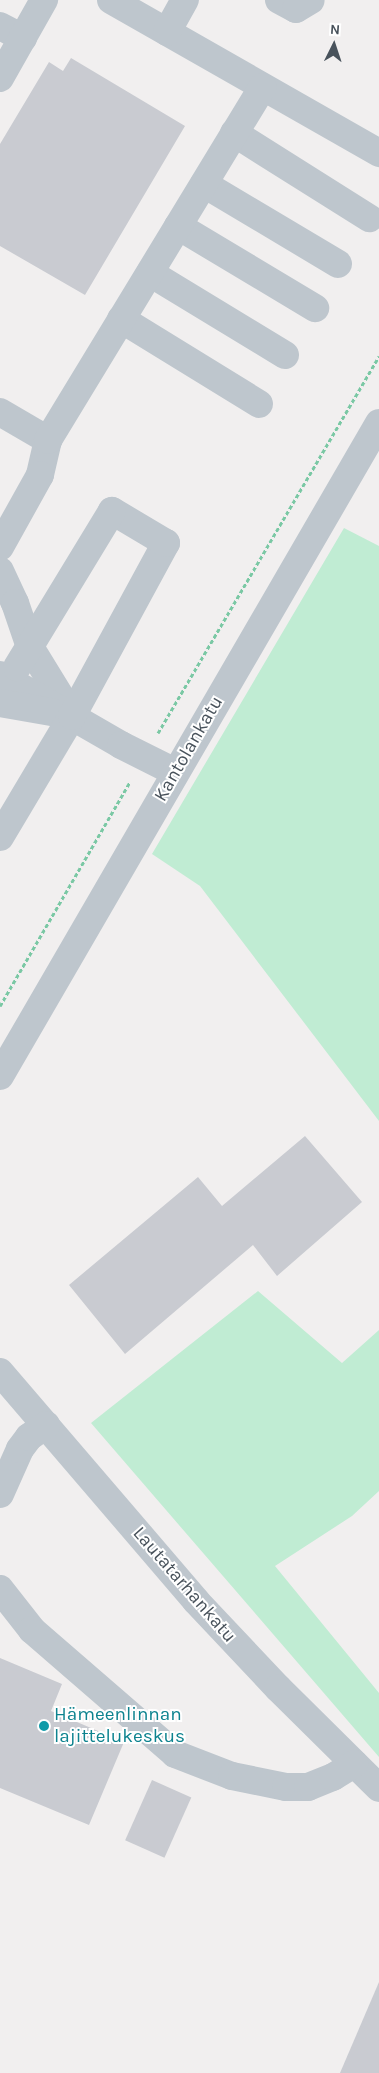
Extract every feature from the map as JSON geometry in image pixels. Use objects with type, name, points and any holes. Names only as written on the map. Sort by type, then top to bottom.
[{"type":"street","points":[[0,78],[11,32],[44,0]]},
{"type":"street","points":[[111,0],[379,153]]},
{"type":"street","points":[[167,32],[185,0]]},
{"type":"street","points":[[279,0],[296,9],[311,0]]},
{"type":"street","points":[[0,547],[40,475],[48,440],[263,87]]},
{"type":"street","points":[[234,133],[369,218]]},
{"type":"street","points":[[204,184],[338,264]]},
{"type":"street","points":[[178,226],[315,308]]},
{"type":"street","points":[[150,273],[285,355]]},
{"type":"street","points":[[121,319],[259,404]]},
{"type":"street","points":[[0,412],[48,440]]},
{"type":"street","name":"Kantolankatu","points":[[0,1076],[379,423]]},
{"type":"street","points":[[0,836],[72,716],[166,543],[112,511],[12,661]]},
{"type":"street","points":[[0,571],[15,603],[12,661]]},
{"type":"street","points":[[12,661],[72,716]]},
{"type":"street","points":[[12,661],[72,716],[175,772]]},
{"type":"street","points":[[0,703],[72,716]]},
{"type":"street","name":"Lautatarhankatu","points":[[0,1372],[196,1601],[278,1688],[379,1788]]},
{"type":"street","points":[[0,1494],[20,1448],[29,1437],[46,1425]]},
{"type":"street","points":[[0,1589],[32,1630],[175,1754],[232,1776],[286,1787],[308,1787],[334,1777],[354,1764]]},
{"type":"path","points":[[0,1006],[379,356]]},
{"type":"green space","points":[[344,528],[379,546],[379,1121],[200,886],[152,854]]},
{"type":"green space","points":[[258,1291],[342,1363],[379,1330],[379,1491],[352,1516],[275,1566],[379,1693],[379,1757],[91,1423]]},
{"type":"building","points":[[71,58],[185,126],[85,295],[0,246],[0,144],[49,62],[63,71]]},
{"type":"building","points":[[305,1136],[362,1202],[277,1276],[253,1245],[125,1354],[69,1285],[198,1177],[222,1206]]},
{"type":"building","name":"Hämeenlinnan lajittelukeskus","points":[[0,1658],[62,1684],[51,1711],[124,1742],[89,1825],[0,1788]]},
{"type":"building","points":[[152,1780],[191,1797],[164,1858],[125,1840]]},
{"type":"building","points":[[379,1982],[379,2073],[340,2073]]},
{"type":"place","name":"Hämeenlinnan lajittelukeskus","points":[[44,1726]]}]
